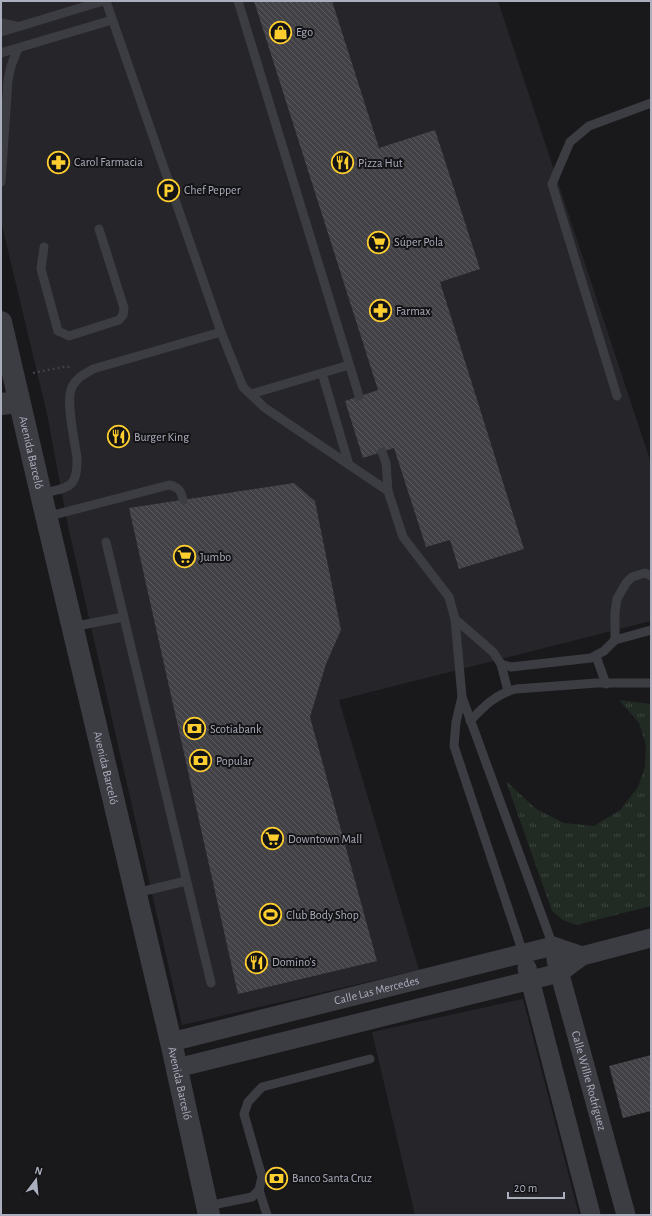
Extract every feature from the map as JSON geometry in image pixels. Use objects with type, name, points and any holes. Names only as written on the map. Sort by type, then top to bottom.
[{"type":"street","name":"Avenida Barceló","points":[[1,322],[13,377],[10,403],[40,494],[46,517],[171,1042],[208,1211]]},
{"type":"street","points":[[177,1068],[559,973],[582,956],[651,938]]},
{"type":"street","name":"Calle Las Mercedes","points":[[171,1042],[553,946]]},
{"type":"street","points":[[553,946],[582,956]]},
{"type":"street","name":"Calle Willie Rodríguez","points":[[553,946],[559,973],[626,1215]]},
{"type":"street","points":[[523,953],[591,1215]]},
{"type":"lane","points":[[1,32],[103,1]]},
{"type":"lane","points":[[106,1],[221,332],[243,387],[265,408],[388,491]]},
{"type":"lane","points":[[238,1],[359,396]]},
{"type":"lane","points":[[1,52],[112,20]]},
{"type":"lane","points":[[1,23],[19,27]]},
{"type":"lane","points":[[1,182],[8,80],[11,66],[18,48]]},
{"type":"lane","points":[[617,396],[552,184],[570,142],[589,126],[651,103]]},
{"type":"lane","points":[[44,247],[41,269],[58,331],[69,336],[119,320],[123,315],[124,308],[99,229]]},
{"type":"lane","points":[[40,494],[69,487],[75,479],[77,458],[69,397],[72,386],[80,377],[93,369],[221,332]]},
{"type":"lane","points":[[251,394],[349,365]]},
{"type":"lane","points":[[322,373],[349,464]]},
{"type":"lane","points":[[382,452],[386,463],[388,491],[403,537],[449,597],[455,619],[462,697],[553,946]]},
{"type":"lane","points":[[46,517],[169,485],[176,486],[180,490],[183,500]]},
{"type":"lane","points":[[106,542],[211,983]]},
{"type":"lane","points":[[615,640],[615,612],[617,599],[626,583],[632,577],[645,573],[651,576]]},
{"type":"lane","points":[[72,627],[123,617]]},
{"type":"lane","points":[[455,619],[492,652],[501,664],[508,691]]},
{"type":"lane","points":[[501,664],[511,667],[591,658],[604,651],[615,640],[651,630]]},
{"type":"lane","points":[[596,656],[606,684]]},
{"type":"lane","points":[[470,721],[487,702],[508,691],[516,689],[597,683],[651,683]]},
{"type":"lane","points":[[462,697],[456,722],[454,746],[523,953]]},
{"type":"lane","points":[[136,893],[186,880]]},
{"type":"lane","points":[[267,1215],[259,1190],[262,1177],[244,1114],[248,1102],[262,1087],[370,1059]]},
{"type":"lane","points":[[208,1211],[252,1197],[259,1190]]},
{"type":"path","points":[[13,377],[62,367],[93,369]]},
{"type":"shaded area","points":[[1,1],[498,1],[651,463],[651,621],[339,700],[419,970],[182,1025],[68,526],[47,414],[1,221]]},
{"type":"shaded area","points":[[523,999],[579,1215],[415,1215],[372,1032]]},
{"type":"green space","points":[[619,700],[651,704],[651,906],[576,925],[563,920],[552,911],[506,781],[536,809],[564,823],[594,826],[620,810],[638,787],[645,767],[646,745],[639,723]]},
{"type":"building","points":[[254,1],[332,1],[379,148],[435,130],[480,269],[440,282],[524,549],[459,569],[450,540],[426,547],[394,448],[363,458],[345,401],[378,390]]},
{"type":"building","name":"Downtown Mall","points":[[294,483],[315,501],[341,630],[326,664],[310,717],[377,961],[238,994],[129,508]]},
{"type":"building","points":[[651,1055],[651,1111],[623,1118],[609,1066]]},
{"type":"place","name":"Ego","points":[[281,32]]},
{"type":"place","name":"Carol Farmacia","points":[[58,162]]},
{"type":"place","name":"Pizza Hut","points":[[343,163]]},
{"type":"place","name":"Chef Pepper","points":[[169,190]]},
{"type":"place","name":"Súper Pola","points":[[378,242]]},
{"type":"place","name":"Farmax","points":[[381,311]]},
{"type":"place","name":"Burger King","points":[[118,437]]},
{"type":"place","name":"Jumbo","points":[[184,557]]},
{"type":"place","name":"Scotiabank","points":[[194,729]]},
{"type":"place","name":"Popular","points":[[201,761]]},
{"type":"place","name":"Downtown Mall","points":[[273,839]]},
{"type":"place","name":"Club Body Shop","points":[[271,915]]},
{"type":"place","name":"Domino's","points":[[256,962]]},
{"type":"place","name":"Banco Santa Cruz","points":[[277,1178]]}]
